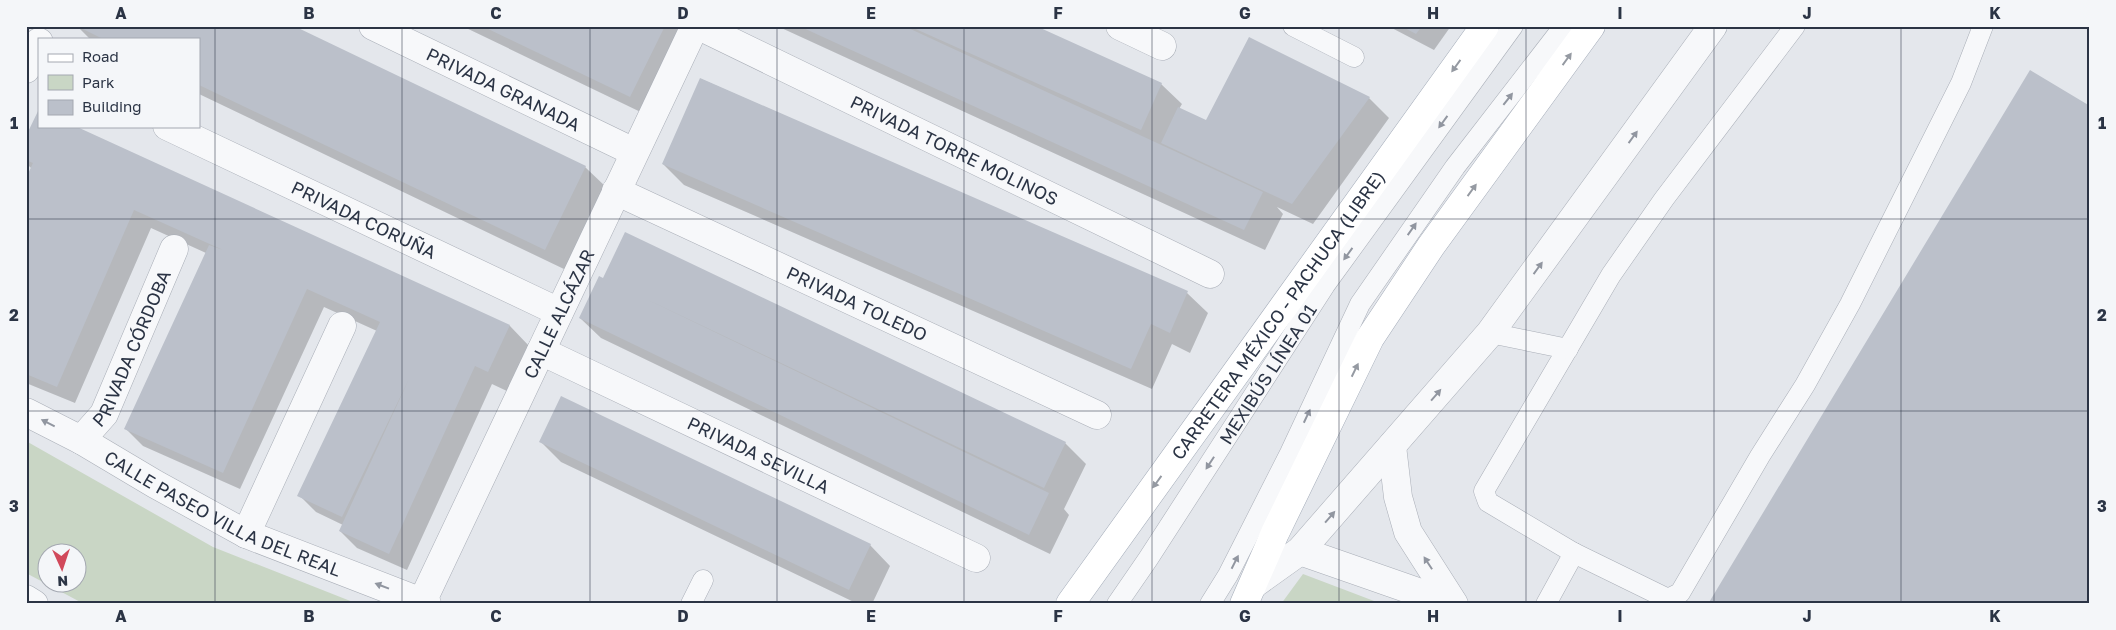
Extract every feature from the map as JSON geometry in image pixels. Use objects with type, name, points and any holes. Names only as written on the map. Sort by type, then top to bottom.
[{"type":"main road","name":"CARRETERA MÉXICO - PACHUCA (LIBRE)","points":[[1070,604],[1485,26]]},
{"type":"main road","points":[[1249,594],[1275,533],[1370,338],[1430,246],[1591,26]]},
{"type":"main road","points":[[1049,604],[1063,586],[1124,528]]},
{"type":"street","points":[[40,38],[46,26]]},
{"type":"street","name":"PRIVADA GRANADA","points":[[373,26],[634,152]]},
{"type":"street","name":"CALLE ALCÁZAR","points":[[425,603],[559,312],[695,26]]},
{"type":"street","name":"PRIVADA TORRE MOLINOS","points":[[699,26],[1210,274]]},
{"type":"street","points":[[1120,26],[1162,46]]},
{"type":"street","points":[[1249,594],[1300,551],[1490,333],[1713,26]]},
{"type":"street","points":[[26,69],[38,42]]},
{"type":"street","name":"PRIVADA CORUÑA","points":[[171,128],[559,312]]},
{"type":"street","name":"PRIVADA TOLEDO","points":[[616,191],[1097,415]]},
{"type":"street","name":"PRIVADA CÓRDOBA","points":[[81,440],[104,414],[174,249]]},
{"type":"street","points":[[246,534],[342,326]]},
{"type":"street","name":"PRIVADA SEVILLA","points":[[541,351],[976,558]]},
{"type":"street","name":"CALLE PASEO VILLA DEL REAL","points":[[26,412],[81,440],[155,484],[246,534],[425,603]]},
{"type":"street","points":[[1392,446],[1398,497],[1408,532],[1453,604]]},
{"type":"street","points":[[1300,551],[1453,604]]},
{"type":"street","points":[[26,599],[34,604]]},
{"type":"lane","points":[[1293,26],[1354,57]]},
{"type":"lane","name":"MEXIBÚS LÍNEA 01","points":[[1117,604],[1325,285],[1513,26]]},
{"type":"lane","points":[[1210,604],[1228,575],[1286,461],[1360,304],[1455,167],[1564,26]]},
{"type":"lane","points":[[1795,26],[1645,225],[1611,275],[1484,491],[1488,502],[1574,553],[1668,599],[1680,592],[1760,456],[1805,385],[1850,304],[1962,83],[1983,26]]},
{"type":"lane","points":[[1490,333],[1568,349]]},
{"type":"lane","points":[[1546,604],[1574,553]]},
{"type":"lane","points":[[692,604],[703,580]]},
{"type":"green space","points":[[26,441],[213,547],[358,604],[84,604],[62,592],[88,592],[88,542],[38,542],[38,579],[26,573]]},
{"type":"green space","points":[[1303,574],[1382,604],[1281,604]]},
{"type":"building","points":[[77,26],[294,26],[586,166],[545,250],[200,85],[200,38],[101,38]]},
{"type":"building","points":[[482,26],[665,26],[630,97]]},
{"type":"building","points":[[799,26],[904,26],[1263,192],[1244,230]]},
{"type":"building","points":[[909,26],[1036,26],[1162,83],[1141,130]]},
{"type":"building","points":[[1401,26],[1422,26],[1416,34]]},
{"type":"building","points":[[1249,37],[1370,97],[1292,204],[1161,143],[1178,107],[1206,120]]},
{"type":"building","points":[[2030,70],[2090,106],[2090,604],[1708,604]]},
{"type":"building","points":[[700,78],[1188,291],[1170,333],[1151,324],[1131,369],[662,164]]},
{"type":"building","points":[[38,111],[38,128],[79,128],[510,325],[488,372],[475,366],[389,554],[339,531],[409,379],[342,517],[297,496],[380,322],[307,289],[223,473],[124,429],[209,245],[223,250],[134,210],[57,387],[26,374],[26,178],[33,163],[26,160],[26,136]]},
{"type":"building","points":[[625,232],[1066,442],[1044,488],[644,298],[1049,493],[1029,535],[579,318],[599,276],[603,278]]},
{"type":"building","points":[[561,396],[871,544],[849,590],[539,442]]}]
